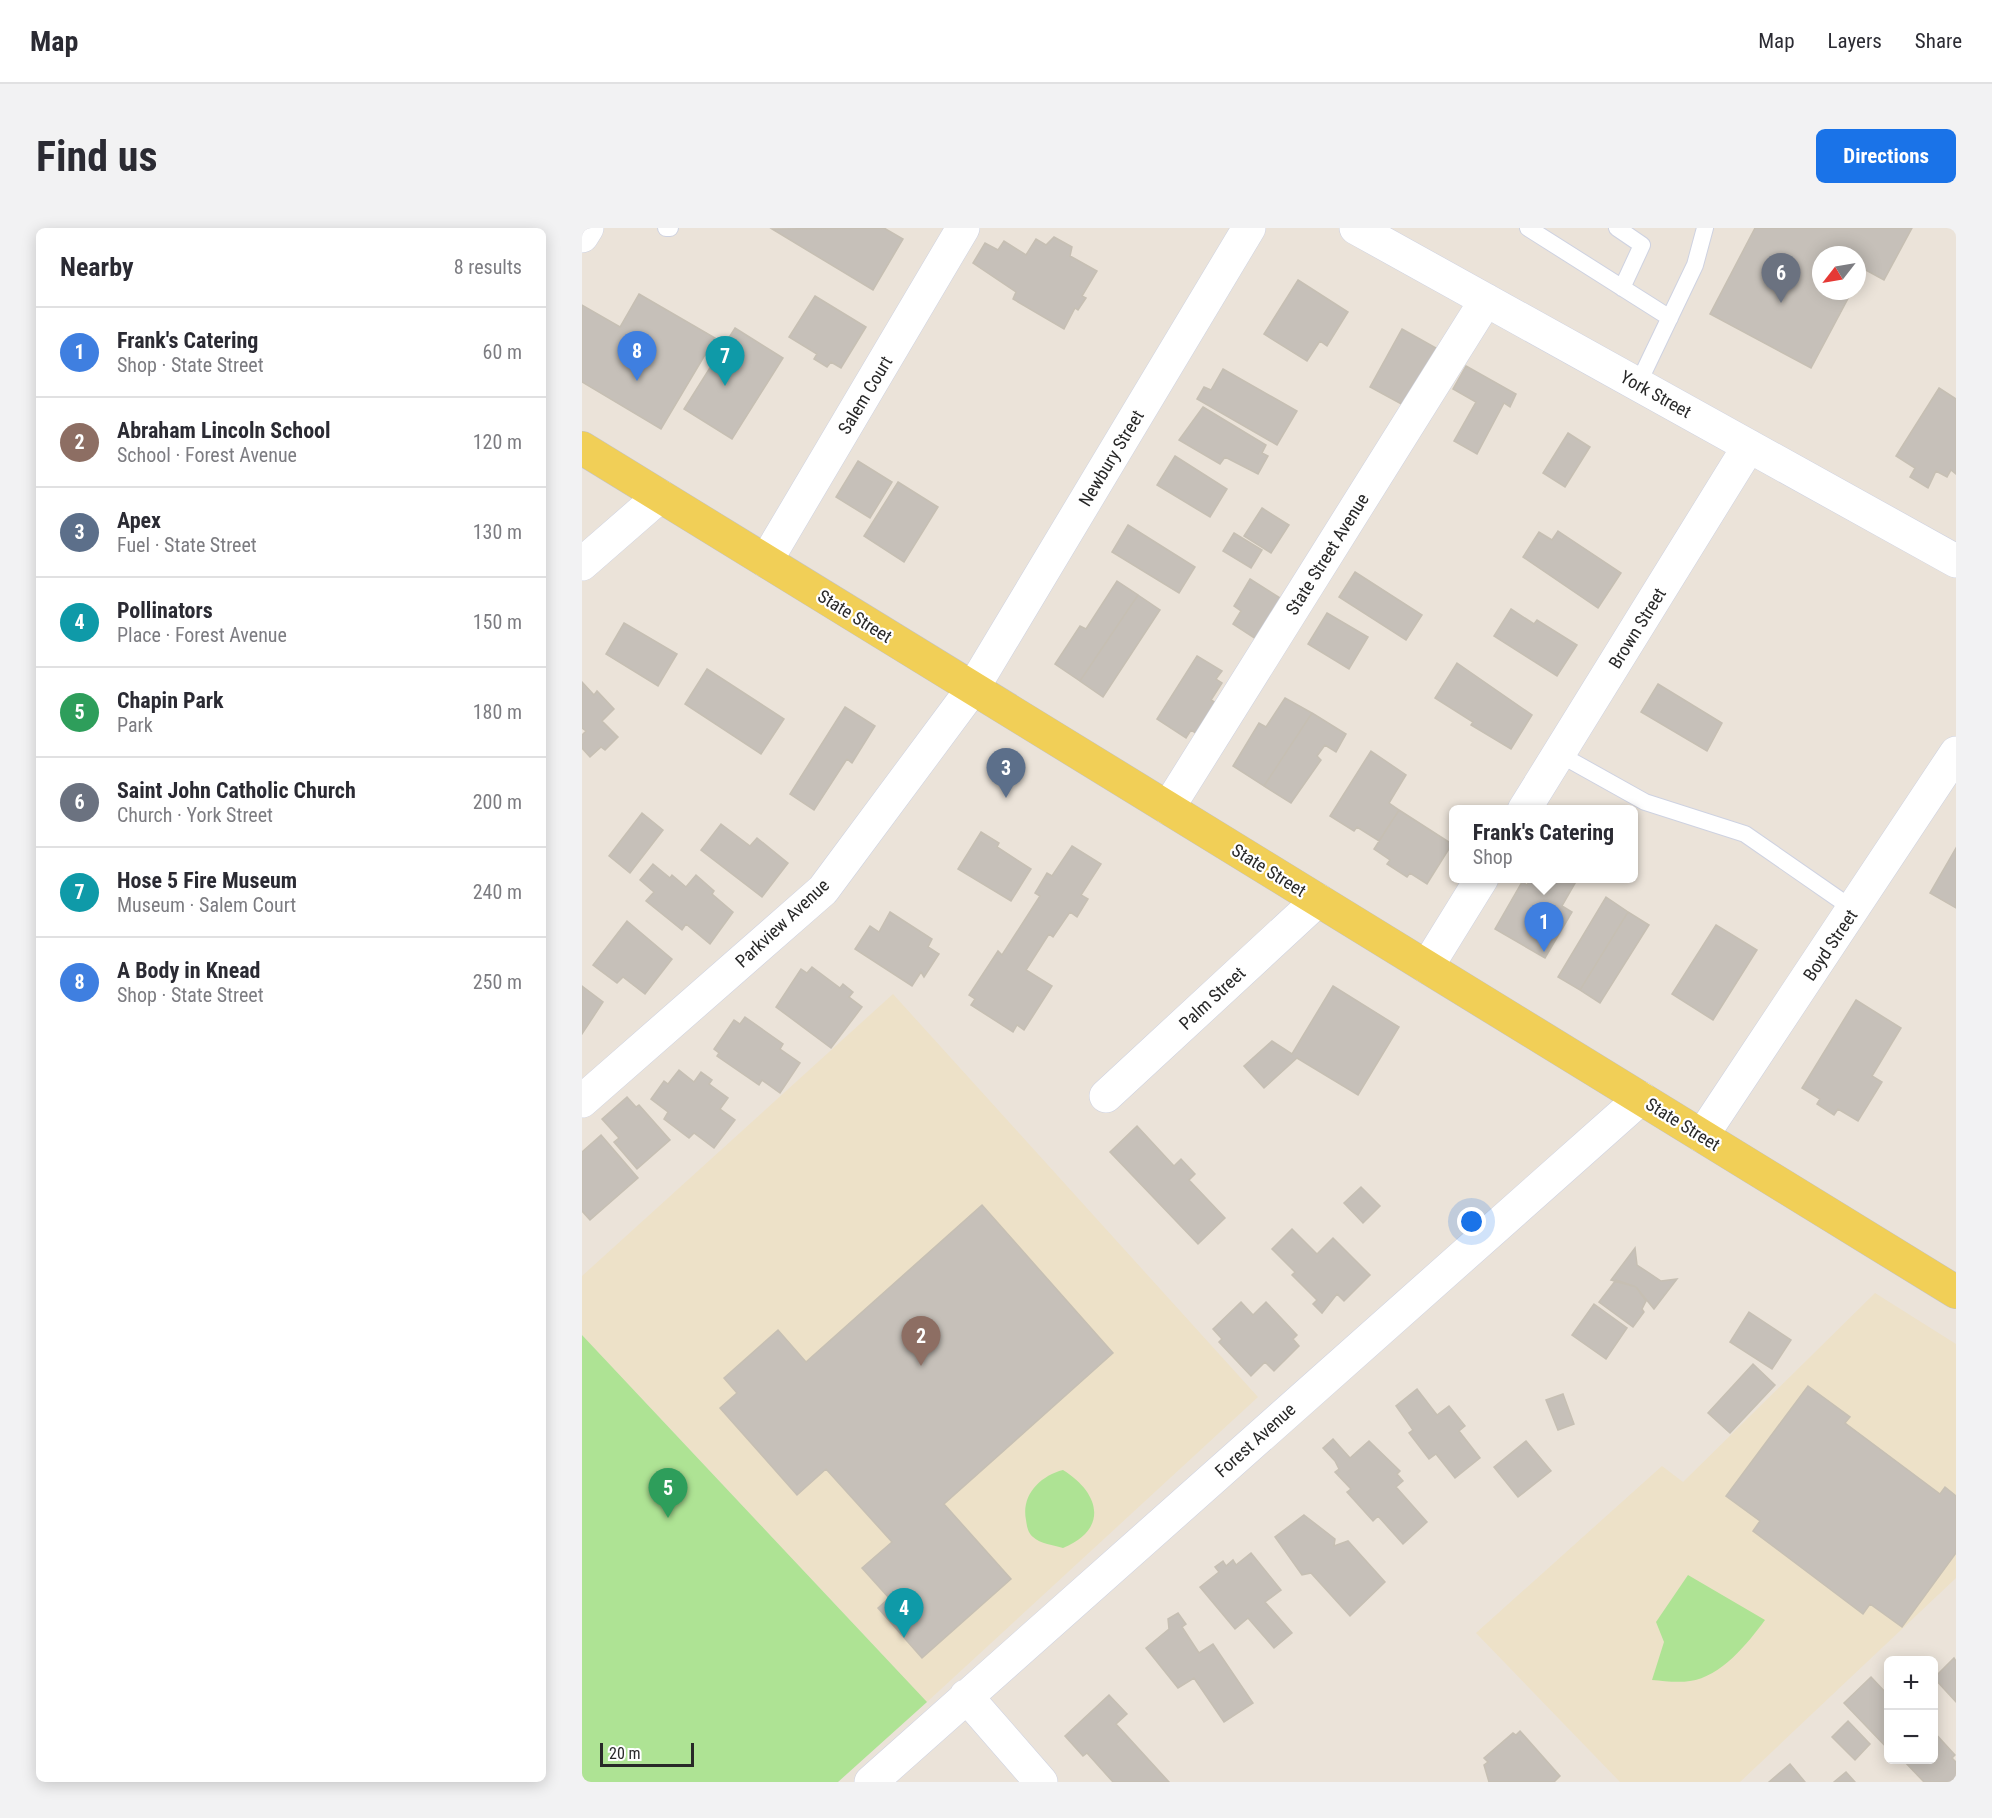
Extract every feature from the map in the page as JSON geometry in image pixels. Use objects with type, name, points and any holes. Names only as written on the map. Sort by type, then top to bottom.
[{"type":"main road","name":"State Street","points":[[582,448],[1956,1292]]},
{"type":"street","points":[[582,236],[587,228]]},
{"type":"street","name":"Salem Court","points":[[766,561],[963,228]]},
{"type":"street","name":"Newbury Street","points":[[973,688],[1249,228]]},
{"type":"street","name":"York Street","points":[[1356,228],[1956,561]]},
{"type":"street","name":"State Street Avenue","points":[[1168,808],[1486,300]]},
{"type":"street","name":"Brown Street","points":[[1527,805],[1749,446]]},
{"type":"street","points":[[582,564],[660,496]]},
{"type":"street","name":"Parkview Avenue","points":[[582,1101],[823,890],[973,688]]},
{"type":"street","name":"Boyd Street","points":[[1702,1136],[1956,753]]},
{"type":"street","points":[[1427,967],[1480,883]]},
{"type":"street","name":"Palm Street","points":[[1106,1096],[1318,900]]},
{"type":"street","name":"Forest Avenue","points":[[871,1782],[1641,1098]]},
{"type":"street","points":[[966,1696],[1041,1782]]},
{"type":"lane","points":[[1527,228],[1670,318]]},
{"type":"lane","points":[[1617,228],[1642,245],[1622,288]]},
{"type":"lane","points":[[1638,384],[1695,265],[1705,228]]},
{"type":"lane","points":[[1559,754],[1645,802],[1745,834],[1853,909]]},
{"type":"shaded area","points":[[893,994],[1258,1397],[927,1702],[582,1335],[582,1276]]},
{"type":"shaded area","points":[[1875,1293],[1956,1344],[1956,1578],[1740,1782],[1620,1782],[1476,1633],[1662,1466],[1683,1482]]},
{"type":"green space","points":[[582,1335],[927,1702],[838,1782],[582,1782]]},
{"type":"green space","points":[[1063,1470],[1085,1489],[1094,1510],[1093,1521],[1088,1531],[1078,1540],[1063,1548],[1039,1541],[1031,1535],[1027,1527],[1025,1511],[1026,1502],[1034,1488],[1047,1477]]},
{"type":"green space","points":[[1688,1575],[1765,1620],[1733,1658],[1712,1673],[1685,1682],[1652,1680],[1664,1642],[1656,1622]]},
{"type":"building","points":[[884,228],[903,239],[873,290],[772,229]]},
{"type":"building","points":[[1755,228],[1912,228],[1884,280],[1866,270],[1866,246],[1812,246],[1812,300],[1847,300],[1811,368],[1710,314]]},
{"type":"building","points":[[1054,237],[1072,247],[1070,256],[1097,271],[1082,296],[1086,298],[1078,310],[1075,308],[1064,329],[1013,299],[1016,292],[973,263],[985,243],[998,250],[1004,241],[1026,255],[1036,239],[1046,245]]},
{"type":"building","points":[[1298,280],[1348,312],[1327,346],[1320,341],[1307,361],[1264,334]]},
{"type":"building","points":[[639,294],[715,338],[661,429],[582,382],[582,305],[620,327]]},
{"type":"building","points":[[815,296],[866,327],[841,368],[831,362],[827,367],[814,359],[817,354],[789,337]]},
{"type":"building","points":[[735,328],[783,358],[732,439],[684,409]]},
{"type":"building","points":[[1402,329],[1436,348],[1405,406],[1370,387]]},
{"type":"building","points":[[1466,366],[1516,394],[1510,407],[1504,403],[1477,454],[1454,441],[1476,402],[1453,389]]},
{"type":"building","points":[[1223,369],[1297,411],[1277,445],[1197,399],[1204,387],[1211,390]]},
{"type":"building","points":[[1939,388],[1956,399],[1956,474],[1951,470],[1947,477],[1936,471],[1928,488],[1910,477],[1915,468],[1896,456]]},
{"type":"building","points":[[1203,407],[1266,445],[1262,453],[1268,456],[1258,474],[1225,457],[1220,464],[1179,440]]},
{"type":"building","points":[[1568,433],[1590,447],[1565,487],[1543,473]]},
{"type":"building","points":[[1175,456],[1227,489],[1210,517],[1157,485]]},
{"type":"building","points":[[858,461],[892,482],[870,518],[836,497]]},
{"type":"building","points":[[898,482],[938,507],[904,562],[864,536]]},
{"type":"building","points":[[1262,508],[1289,525],[1271,553],[1244,536]]},
{"type":"building","points":[[1128,525],[1195,567],[1179,593],[1112,552]]},
{"type":"building","points":[[1558,531],[1621,573],[1598,608],[1523,557],[1539,532],[1552,540]]},
{"type":"building","points":[[1234,533],[1262,550],[1251,568],[1223,551]]},
{"type":"building","points":[[1355,572],[1422,615],[1406,640],[1339,597]]},
{"type":"building","points":[[1250,579],[1288,603],[1262,643],[1233,624],[1241,611],[1234,606]]},
{"type":"building","points":[[1117,581],[1138,595],[1080,681],[1055,664],[1080,626],[1086,629]]},
{"type":"building","points":[[1138,595],[1160,610],[1103,697],[1080,681]]},
{"type":"building","points":[[1511,609],[1534,624],[1537,620],[1577,645],[1557,676],[1494,636]]},
{"type":"building","points":[[1327,613],[1368,637],[1349,669],[1308,644]]},
{"type":"building","points":[[624,623],[677,654],[658,686],[606,654]]},
{"type":"building","points":[[1197,656],[1222,671],[1216,679],[1222,683],[1211,700],[1225,708],[1204,739],[1191,730],[1186,738],[1157,719]]},
{"type":"building","points":[[1457,663],[1532,715],[1511,749],[1471,725],[1473,722],[1435,698]]},
{"type":"building","points":[[707,669],[784,719],[761,754],[685,704]]},
{"type":"building","points":[[582,682],[594,695],[597,691],[614,709],[602,721],[618,737],[605,750],[601,747],[590,757],[582,748],[582,735],[586,731],[582,728]]},
{"type":"building","points":[[1658,684],[1722,723],[1707,751],[1641,712]]},
{"type":"building","points":[[1285,698],[1312,713],[1264,786],[1233,766],[1259,723],[1266,727]]},
{"type":"building","points":[[845,707],[875,726],[852,763],[847,759],[814,810],[790,794]]},
{"type":"building","points":[[1312,713],[1346,734],[1336,752],[1325,745],[1317,756],[1321,760],[1291,803],[1264,786]]},
{"type":"building","points":[[1371,751],[1406,775],[1389,803],[1399,810],[1379,841],[1357,827],[1354,831],[1330,816]]},
{"type":"building","points":[[1399,810],[1449,842],[1449,849],[1427,884],[1410,873],[1407,877],[1387,864],[1390,860],[1374,849]]},
{"type":"building","points":[[642,813],[663,830],[630,873],[609,856]]},
{"type":"building","points":[[721,824],[750,846],[757,838],[788,863],[762,897],[701,850]]},
{"type":"building","points":[[981,832],[999,843],[997,847],[1031,869],[1011,901],[958,869]]},
{"type":"building","points":[[1072,846],[1101,864],[1081,895],[1088,899],[1077,917],[1070,912],[1053,937],[1049,934],[1026,970],[1052,986],[1024,1030],[1017,1025],[1013,1032],[971,1005],[975,999],[969,995],[998,951],[1002,955],[1040,896],[1035,893],[1047,873],[1052,876]]},
{"type":"building","points":[[1956,848],[1956,908],[1930,893]]},
{"type":"building","points":[[653,864],[670,878],[672,875],[686,887],[696,875],[714,891],[712,894],[733,912],[710,944],[686,924],[682,930],[646,901],[654,892],[640,880]]},
{"type":"building","points":[[1521,883],[1527,885],[1528,883],[1575,883],[1562,906],[1572,912],[1545,958],[1495,929]]},
{"type":"building","points":[[1606,897],[1628,912],[1580,990],[1558,977]]},
{"type":"building","points":[[890,912],[932,939],[928,947],[939,954],[924,977],[921,972],[912,986],[855,949],[870,926],[879,932]]},
{"type":"building","points":[[1628,912],[1649,925],[1600,1003],[1580,990]]},
{"type":"building","points":[[627,921],[672,959],[645,994],[623,977],[617,983],[593,965]]},
{"type":"building","points":[[1716,925],[1757,950],[1713,1020],[1672,994]]},
{"type":"building","points":[[812,967],[840,988],[843,984],[853,992],[849,997],[862,1007],[831,1048],[776,1007],[801,969],[807,973]]},
{"type":"building","points":[[582,986],[603,1002],[582,1034]]},
{"type":"building","points":[[1333,986],[1399,1027],[1358,1095],[1297,1058],[1264,1088],[1244,1066],[1272,1041],[1292,1054]]},
{"type":"building","points":[[1856,1000],[1901,1028],[1872,1076],[1882,1082],[1858,1121],[1838,1109],[1834,1115],[1817,1104],[1820,1099],[1802,1088]]},
{"type":"building","points":[[745,1017],[783,1044],[780,1049],[800,1063],[780,1093],[762,1080],[759,1085],[717,1056],[719,1053],[714,1049],[734,1020],[740,1024]]},
{"type":"building","points":[[679,1070],[694,1082],[701,1072],[712,1080],[709,1084],[728,1098],[720,1109],[735,1120],[714,1148],[694,1133],[689,1138],[664,1119],[668,1112],[651,1099],[664,1081],[668,1084]]},
{"type":"building","points":[[627,1097],[636,1107],[639,1105],[670,1140],[637,1169],[614,1142],[619,1138],[602,1119]]},
{"type":"building","points":[[1137,1126],[1174,1166],[1181,1159],[1195,1174],[1189,1180],[1225,1218],[1198,1244],[1110,1152]]},
{"type":"building","points":[[601,1135],[638,1178],[590,1220],[582,1211],[582,1152]]},
{"type":"building","points":[[1361,1187],[1380,1206],[1363,1223],[1344,1203]]},
{"type":"building","points":[[982,1205],[1113,1353],[944,1504],[1011,1579],[922,1658],[878,1608],[889,1598],[862,1568],[892,1542],[826,1469],[797,1495],[720,1408],[737,1393],[724,1378],[778,1330],[806,1362]]},
{"type":"building","points":[[1292,1229],[1317,1254],[1333,1238],[1370,1275],[1344,1301],[1337,1294],[1322,1313],[1313,1304],[1317,1300],[1292,1275],[1295,1272],[1272,1249]]},
{"type":"building","points":[[1635,1248],[1637,1265],[1661,1281],[1677,1279],[1654,1309],[1636,1287],[1611,1280]]},
{"type":"building","points":[[1616,1280],[1636,1287],[1646,1301],[1642,1309],[1644,1312],[1633,1327],[1599,1302]]},
{"type":"building","points":[[1241,1302],[1253,1315],[1266,1302],[1297,1335],[1293,1339],[1299,1346],[1274,1371],[1265,1362],[1251,1376],[1219,1342],[1222,1339],[1213,1329]]},
{"type":"building","points":[[1594,1304],[1627,1328],[1606,1359],[1572,1335]]},
{"type":"building","points":[[1749,1312],[1791,1340],[1772,1369],[1730,1342]]},
{"type":"building","points":[[1753,1364],[1775,1385],[1730,1433],[1708,1413]]},
{"type":"building","points":[[1808,1386],[1850,1417],[1845,1423],[1940,1494],[1945,1487],[1956,1496],[1956,1553],[1902,1627],[1870,1604],[1863,1614],[1753,1531],[1760,1521],[1726,1496]]},
{"type":"building","points":[[1417,1389],[1437,1415],[1449,1406],[1465,1426],[1459,1431],[1480,1458],[1455,1478],[1436,1454],[1429,1459],[1409,1433],[1413,1430],[1396,1406]]},
{"type":"building","points":[[1563,1394],[1574,1424],[1558,1430],[1546,1400]]},
{"type":"building","points":[[1333,1439],[1350,1458],[1369,1441],[1400,1471],[1397,1474],[1403,1481],[1396,1487],[1427,1522],[1403,1544],[1378,1516],[1373,1521],[1347,1492],[1351,1489],[1335,1472],[1339,1469],[1335,1461],[1323,1448]]},
{"type":"building","points":[[1526,1441],[1551,1471],[1518,1497],[1494,1467]]},
{"type":"building","points":[[1304,1515],[1335,1539],[1334,1546],[1348,1541],[1385,1582],[1350,1616],[1311,1573],[1302,1575],[1275,1537]]},
{"type":"building","points":[[1251,1553],[1281,1590],[1265,1602],[1292,1633],[1274,1648],[1248,1618],[1235,1629],[1200,1587],[1219,1572],[1215,1567],[1223,1561],[1226,1566],[1233,1560],[1236,1565]]},
{"type":"building","points":[[1178,1613],[1186,1624],[1182,1627],[1199,1653],[1213,1644],[1253,1703],[1224,1722],[1194,1678],[1178,1688],[1146,1648],[1169,1629],[1168,1619]]},
{"type":"building","points":[[1954,1658],[1956,1661],[1956,1702],[1938,1682],[1938,1674]]},
{"type":"building","points":[[1871,1677],[1884,1691],[1884,1745],[1844,1703]]},
{"type":"building","points":[[1109,1695],[1127,1714],[1116,1724],[1169,1782],[1113,1782],[1087,1753],[1083,1756],[1065,1736]]},
{"type":"building","points":[[1848,1721],[1870,1744],[1855,1760],[1832,1737]]},
{"type":"building","points":[[1520,1731],[1560,1776],[1554,1782],[1489,1782],[1484,1765],[1488,1762],[1484,1758],[1513,1733],[1516,1735]]},
{"type":"building","points":[[1938,1736],[1955,1755],[1952,1758],[1956,1762],[1956,1782],[1924,1782],[1907,1764],[1938,1764]]},
{"type":"building","points":[[1790,1764],[1805,1782],[1769,1782]]},
{"type":"building","points":[[1846,1772],[1855,1782],[1834,1782]]},
{"type":"place","name":"Saint John Catholic Church","points":[[1781,303]]},
{"type":"place","name":"A Body in Knead","points":[[637,381]]},
{"type":"place","name":"Hose 5 Fire Museum","points":[[725,386]]},
{"type":"place","name":"Apex","points":[[1006,798]]},
{"type":"place","name":"Frank's Catering","points":[[1544,952]]},
{"type":"place","name":"Abraham Lincoln School","points":[[921,1366]]},
{"type":"place","name":"Chapin Park","points":[[668,1518]]},
{"type":"place","name":"Pollinators","points":[[904,1638]]}]
